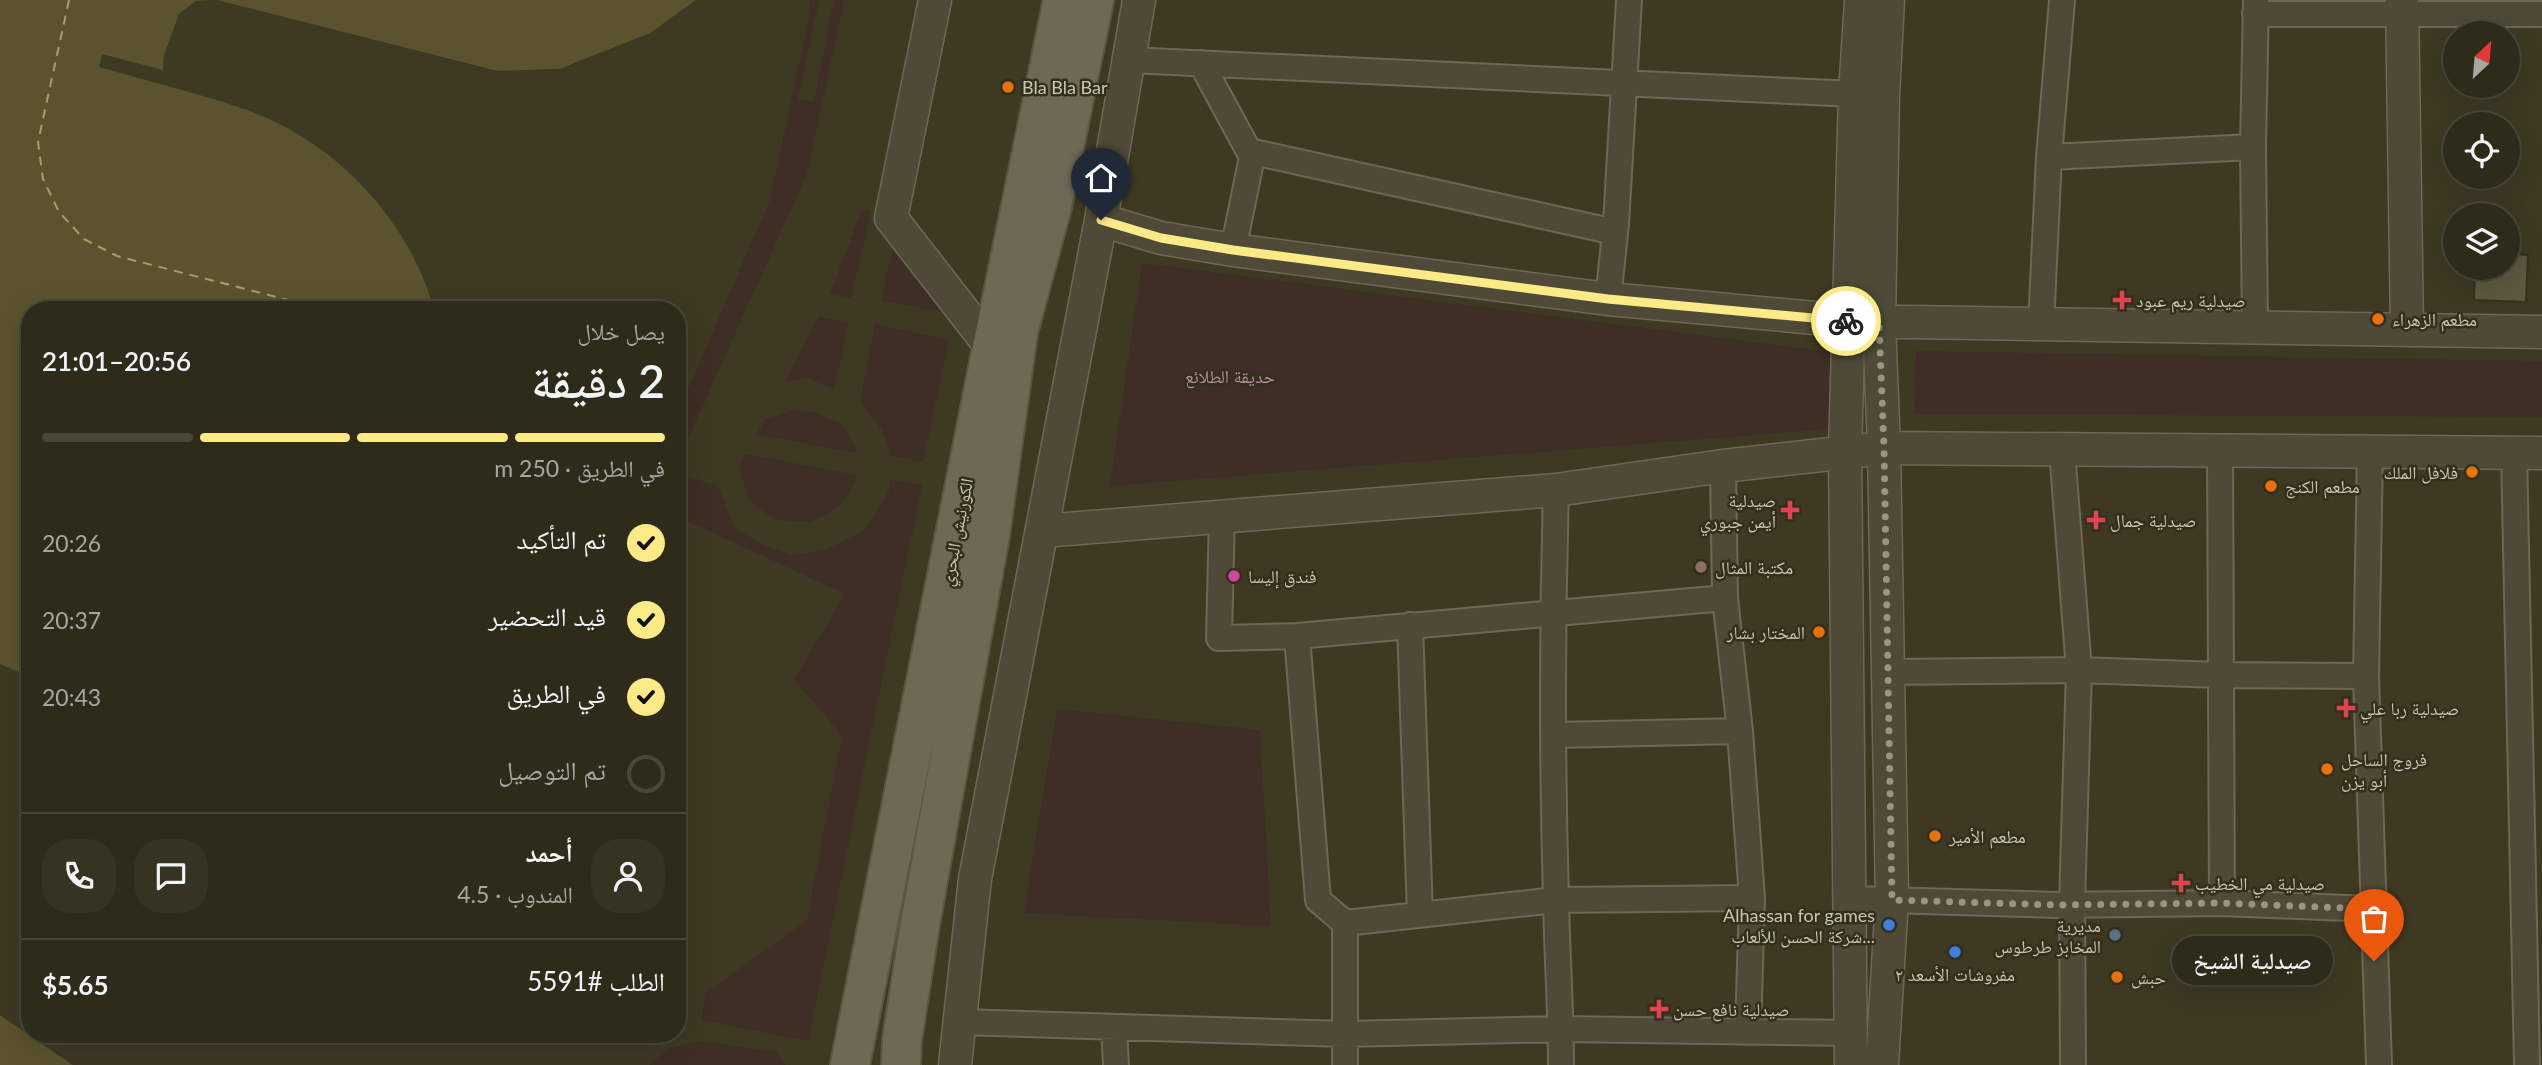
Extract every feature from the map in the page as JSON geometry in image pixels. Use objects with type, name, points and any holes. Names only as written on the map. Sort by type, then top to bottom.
[{"type":"main road","name":"الكورنيش البحري","points":[[850,1065],[1063,0]]},
{"type":"main road","name":"الكورنيش البحري","points":[[901,1065],[902,1040],[920,924],[990,535],[1018,332],[1052,205],[1094,0]]},
{"type":"street","points":[[934,0],[891,218],[992,348]]},
{"type":"street","points":[[955,1065],[975,879],[1101,220],[1139,0]]},
{"type":"street","points":[[1608,299],[1615,232],[1629,0]]},
{"type":"street","points":[[1851,1065],[1845,451],[1855,94],[1861,0]]},
{"type":"street","points":[[1882,1065],[1892,900],[1884,448],[1879,323],[1883,95],[1888,0]]},
{"type":"street","points":[[2040,325],[2049,157],[2062,0]]},
{"type":"street","points":[[2255,328],[2253,147],[2256,7],[2402,7],[2542,14]]},
{"type":"street","points":[[2402,7],[2407,330]]},
{"type":"street","points":[[1129,60],[1855,94]]},
{"type":"street","points":[[1201,63],[1252,157],[1233,250]]},
{"type":"street","points":[[2049,157],[2253,147]]},
{"type":"street","points":[[1249,151],[1615,232]]},
{"type":"street","points":[[1101,220],[1161,238],[1233,250],[1608,299],[1848,321],[2542,332]]},
{"type":"street","points":[[1042,531],[1556,490],[1723,466],[1884,448],[2528,453],[2527,1065]]},
{"type":"street","points":[[2062,450],[2079,670],[2073,904],[2073,1065]]},
{"type":"street","points":[[2220,451],[2221,903]]},
{"type":"street","points":[[2370,452],[2366,676],[2379,1065]]},
{"type":"street","points":[[1723,466],[1725,598],[1740,731],[1752,898],[1748,1032]]},
{"type":"street","points":[[1556,490],[1554,735],[1561,1065]]},
{"type":"street","points":[[1222,516],[1219,638],[1297,636],[1725,598]]},
{"type":"street","points":[[1410,625],[1420,915]]},
{"type":"street","points":[[1297,636],[1318,900],[1345,923],[1556,900],[1752,898]]},
{"type":"street","points":[[1888,672],[2079,670],[2366,676]]},
{"type":"street","points":[[1554,735],[1740,731]]},
{"type":"street","points":[[1851,899],[2073,904],[2221,903],[2372,909]]},
{"type":"street","points":[[1345,923],[1345,1065]]},
{"type":"street","points":[[958,1023],[1345,1034],[1561,1029],[1851,1033]]},
{"type":"street","points":[[1114,1028],[1116,1065]]},
{"type":"green space","points":[[810,0],[819,0],[798,99],[814,102],[834,0],[844,0],[807,174],[686,443],[686,394],[770,200],[808,22]]},
{"type":"green space","points":[[862,210],[871,212],[851,298],[830,294]]},
{"type":"green space","points":[[898,227],[967,317],[881,300]]},
{"type":"green space","name":"حديقة الطلائع","points":[[1142,263],[1830,352],[1829,429],[1110,486]]},
{"type":"green space","points":[[819,317],[849,323],[834,389],[806,378],[784,383]]},
{"type":"green space","points":[[875,324],[949,340],[923,462],[889,455],[883,433],[860,402]]},
{"type":"green space","points":[[1916,351],[2542,361],[2542,417],[1914,414]]},
{"type":"green space","points":[[791,411],[813,412],[840,423],[856,448],[856,453],[757,434],[765,419]]},
{"type":"green space","points":[[746,454],[856,475],[857,480],[839,507],[811,522],[776,520],[749,501],[739,467]]},
{"type":"green space","points":[[686,477],[718,485],[734,527],[761,544],[794,556],[829,548],[865,530],[889,491],[889,479],[922,485],[808,1041],[702,1020],[705,993],[807,920],[842,736],[794,679],[845,594],[686,520]]},
{"type":"green space","points":[[1057,709],[1260,730],[1271,926],[1024,913]]},
{"type":"green space","points":[[700,1041],[776,1052],[786,1065],[649,1065],[670,1048]]},
{"type":"shaded area","points":[[0,0],[216,0],[196,1],[179,14],[164,70],[171,86],[262,116],[291,130],[339,164],[380,206],[398,230],[413,256],[431,301],[21,301],[21,673],[0,664]]},
{"type":"shaded area","points":[[216,0],[696,0],[650,33],[560,69],[497,71]]},
{"type":"shaded area","points":[[0,1015],[21,1029],[21,1043],[41,1043],[73,1065],[0,1065]]},
{"type":"pier","points":[[216,0],[497,71],[560,69],[607,50],[607,54],[560,73],[497,75],[216,4],[197,5],[182,16],[168,56],[167,70],[174,83],[208,94],[207,97],[99,67],[102,54],[163,70],[164,55],[179,14],[196,1]]},
{"type":"pier","points":[[0,1011],[21,1025],[21,1029],[0,1015]]},
{"type":"pier","points":[[41,1043],[46,1043],[77,1065]]},
{"type":"building","points":[[2520,255],[2528,255],[2526,302],[2474,300],[2475,280],[2520,280]]},
{"type":"ferry route","points":[[69,0],[38,142],[43,179],[59,212],[84,239],[117,256],[292,301]]},
{"type":"way so far","points":[[1846,321],[1879,323],[1884,448],[1892,900],[2057,905],[2221,903],[2372,909],[2374,961]]},
{"type":"place","name":"Bla Bla Bar","points":[[1008,87]]},
{"type":"place","name":"صيدلية ريم عبود","points":[[2122,300]]},
{"type":"place","name":"مطعم الزهراء","points":[[2378,319]]},
{"type":"place","name":"فلافل الملك","points":[[2472,472]]},
{"type":"place","name":"مطعم الكنج","points":[[2271,486]]},
{"type":"place","name":"صيدلية أيمن جبوري","points":[[1790,510]]},
{"type":"place","name":"صيدلية جمال","points":[[2096,520]]},
{"type":"place","name":"مكتبة المثال","points":[[1701,567]]},
{"type":"place","name":"فندق إليسا","points":[[1234,576]]},
{"type":"place","name":"المختار بشار","points":[[1819,632]]},
{"type":"place","name":"صيدلية ربا علي","points":[[2346,708]]},
{"type":"place","name":"فروج الساحل أبو يزن","points":[[2327,769]]},
{"type":"place","name":"مطعم الأمير","points":[[1935,836]]},
{"type":"place","name":"صيدلية مي الخطيب","points":[[2181,883]]},
{"type":"place","name":"Alhassan for games شركة الحسن للألعاب...","points":[[1889,925]]},
{"type":"place","name":"مديرية المخابز طرطوس","points":[[2115,935]]},
{"type":"place","name":"مفروشات الأسعد ٢","points":[[1955,952]]},
{"type":"place","name":"صيدلية الشيخ","points":[[2374,961]]},
{"type":"place","name":"حبش","points":[[2117,977]]},
{"type":"place","name":"صيدلية نافع حسن","points":[[1659,1009]]},
{"type":"route","points":[[1101,220],[1161,238],[1233,250],[1608,299],[1846,321]]}]
